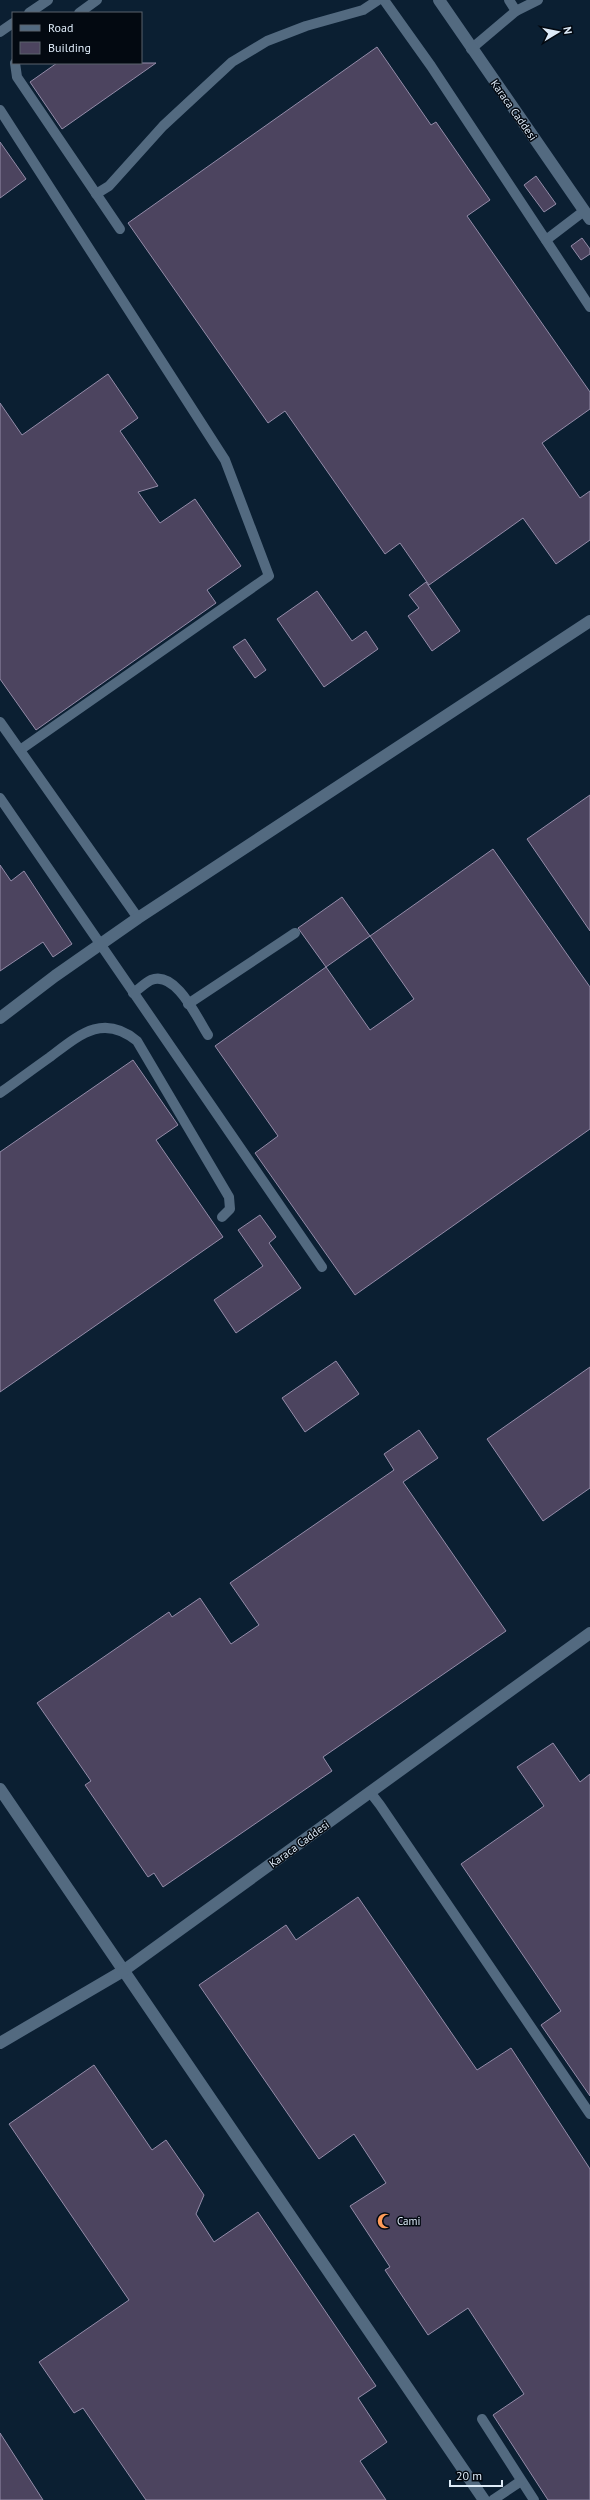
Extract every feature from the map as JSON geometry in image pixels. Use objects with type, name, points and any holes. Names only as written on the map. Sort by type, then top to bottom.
[{"type":"street","name":"Karaca Caddesi","points":[[438,0],[587,215]]},
{"type":"street","points":[[0,1018],[138,918],[590,621]]},
{"type":"street","name":"Karaca Caddesi","points":[[0,2043],[123,1971],[590,1633]]},
{"type":"street","points":[[0,1789],[484,2500]]},
{"type":"lane","points":[[30,12],[48,0]]},
{"type":"lane","points":[[80,12],[97,0]]},
{"type":"lane","points":[[96,194],[109,186],[163,126],[232,62],[274,38],[363,10],[378,0]]},
{"type":"lane","points":[[384,0],[431,66],[590,307]]},
{"type":"lane","points":[[509,0],[516,11]]},
{"type":"lane","points":[[471,49],[516,11],[538,0]]},
{"type":"lane","points":[[0,32],[12,24]]},
{"type":"lane","points":[[15,64],[17,77],[120,229]]},
{"type":"lane","points":[[0,110],[226,460],[269,576],[20,750]]},
{"type":"lane","points":[[546,240],[587,215]]},
{"type":"lane","points":[[0,722],[138,918]]},
{"type":"lane","points":[[0,798],[322,1267]]},
{"type":"lane","points":[[188,1004],[295,933]]},
{"type":"lane","points":[[133,993],[151,980],[161,979],[173,983],[208,1035]]},
{"type":"lane","points":[[0,1094],[80,1034],[98,1028],[107,1028],[124,1032],[137,1041],[229,1197],[230,1209],[222,1217]]},
{"type":"lane","points":[[370,1792],[407,1844],[590,2114]]},
{"type":"lane","points":[[482,2419],[534,2500]]},
{"type":"lane","points":[[493,2500],[521,2481]]},
{"type":"building","points":[[377,47],[431,125],[436,122],[490,200],[467,216],[590,392],[590,409],[542,443],[580,498],[590,491],[590,540],[556,564],[523,518],[429,585],[400,543],[385,554],[285,411],[268,423],[128,223]]},
{"type":"building","points":[[156,63],[62,129],[30,82],[56,64]]},
{"type":"building","points":[[0,142],[26,179],[0,198]]},
{"type":"building","points":[[536,176],[556,204],[544,212],[524,185]]},
{"type":"building","points":[[582,238],[590,249],[590,254],[581,260],[571,246]]},
{"type":"building","points":[[108,374],[138,418],[120,431],[158,486],[138,492],[160,523],[195,499],[241,566],[207,590],[216,603],[36,730],[0,679],[0,403],[22,435]]},
{"type":"building","points":[[426,582],[460,631],[432,651],[408,616],[419,608],[409,595]]},
{"type":"building","points":[[317,591],[352,641],[366,631],[378,649],[324,687],[277,619]]},
{"type":"building","points":[[245,639],[266,670],[255,678],[233,647]]},
{"type":"building","points":[[590,795],[590,931],[527,839]]},
{"type":"building","points":[[493,849],[590,987],[590,1129],[355,1295],[255,1153],[278,1136],[215,1046],[326,967],[370,1030],[414,999],[370,936]]},
{"type":"building","points":[[0,865],[11,881],[24,871],[72,944],[53,957],[43,942],[0,971]]},
{"type":"building","points":[[342,897],[370,936],[326,967],[298,928]]},
{"type":"building","points":[[133,1060],[178,1125],[156,1140],[223,1237],[0,1392],[0,1152]]},
{"type":"building","points":[[260,1215],[276,1237],[269,1243],[301,1288],[236,1333],[214,1300],[263,1266],[238,1230]]},
{"type":"building","points":[[336,1361],[359,1394],[305,1432],[282,1398]]},
{"type":"building","points":[[590,1367],[590,1488],[543,1521],[487,1439]]},
{"type":"building","points":[[419,1430],[438,1458],[403,1482],[506,1631],[323,1757],[332,1771],[163,1887],[154,1873],[148,1877],[85,1785],[91,1781],[37,1703],[169,1612],[172,1617],[200,1598],[231,1644],[259,1625],[230,1583],[394,1470],[384,1454]]},
{"type":"building","points":[[553,1743],[580,1782],[590,1774],[590,2096],[541,2025],[561,2011],[461,1864],[544,1806],[517,1767]]},
{"type":"building","points":[[358,1897],[477,2070],[511,2048],[590,2169],[590,2500],[548,2500],[493,2415],[524,2394],[468,2308],[428,2335],[385,2270],[390,2267],[350,2206],[386,2183],[354,2134],[319,2159],[199,1985],[286,1925],[296,1940]]},
{"type":"building","points":[[94,2065],[152,2150],[166,2140],[204,2195],[196,2214],[214,2242],[258,2212],[376,2386],[358,2398],[387,2442],[360,2461],[386,2500],[146,2500],[83,2408],[74,2413],[39,2362],[129,2300],[9,2124]]},
{"type":"building","points":[[0,2433],[43,2500],[0,2500]]},
{"type":"place","name":"Cami","points":[[385,2221]]}]
